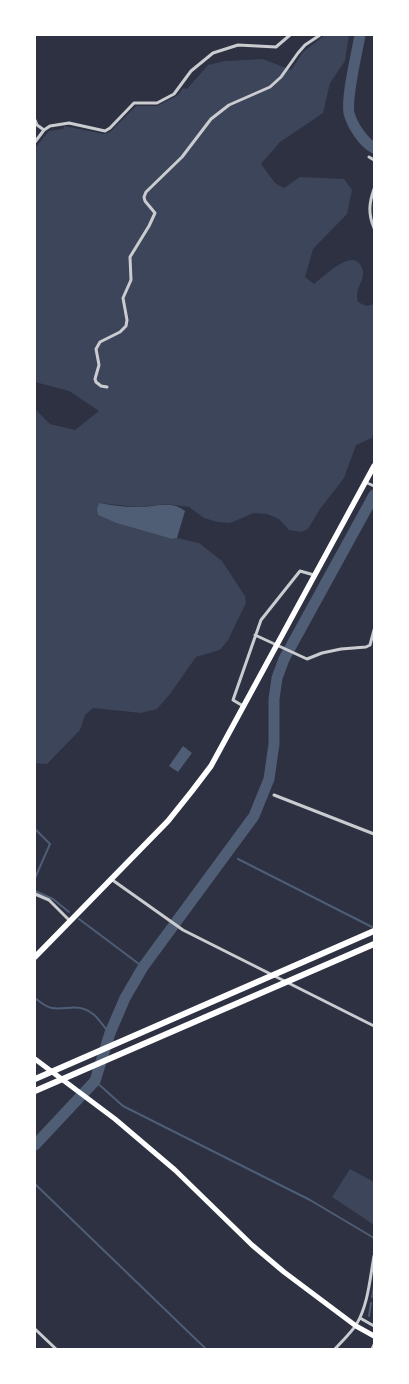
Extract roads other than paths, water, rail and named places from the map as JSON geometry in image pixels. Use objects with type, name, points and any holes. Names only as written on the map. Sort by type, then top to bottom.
[{"type":"highway","points":[[35,957],[168,821],[211,766],[243,706],[280,646],[314,575],[370,484],[374,466]]},
{"type":"highway","points":[[35,1079],[374,931]]},
{"type":"highway","points":[[35,1091],[374,944]]},
{"type":"main road","points":[[35,1059],[123,1126],[175,1170],[252,1245],[284,1272],[356,1326],[374,1336]]},
{"type":"street","points":[[35,142],[44,130],[50,126],[69,123],[105,131],[134,104],[138,102],[157,103],[174,94],[191,71],[213,53],[238,45],[276,47],[290,35]]},
{"type":"street","points":[[107,387],[101,386],[95,379],[99,365],[96,349],[100,342],[124,330],[126,326],[127,320],[123,298],[131,280],[130,257],[152,222],[155,213],[146,201],[144,196],[146,192],[182,157],[211,119],[229,105],[270,87],[281,77],[298,52],[320,35]]},
{"type":"street","points":[[35,120],[37,125],[44,130]]},
{"type":"street","points":[[369,157],[374,160]]},
{"type":"street","points":[[374,189],[369,208],[374,228]]},
{"type":"street","points":[[243,706],[233,700],[261,620],[300,571],[314,575]]},
{"type":"street","points":[[255,635],[307,659],[322,653],[341,649],[366,647],[370,645],[374,630]]},
{"type":"street","points":[[274,795],[374,834]]},
{"type":"street","points":[[111,878],[183,930],[374,1026]]},
{"type":"street","points":[[35,894],[49,900],[70,921]]},
{"type":"street","points":[[335,1349],[356,1326],[360,1318],[374,1256]]},
{"type":"street","points":[[360,1318],[374,1326]]},
{"type":"street","points":[[35,1329],[56,1349]]},
{"type":"street","points":[[372,1349],[374,1345]]},
{"type":"waterway","points":[[360,35],[348,106],[358,133],[374,148]]},
{"type":"waterway","points":[[35,1145],[95,1081],[110,1033],[125,998],[143,967],[254,816],[269,779],[274,744],[274,699],[277,678],[284,659],[374,495]]},
{"type":"waterway","points":[[35,829],[50,844],[35,878]]},
{"type":"waterway","points":[[238,859],[374,928]]},
{"type":"waterway","points":[[35,891],[53,899],[69,912]]},
{"type":"waterway","points":[[79,919],[143,967]]},
{"type":"waterway","points":[[35,998],[49,1007],[76,1007],[88,1011],[96,1016],[110,1033]]},
{"type":"waterway","points":[[95,1081],[123,1106],[310,1200],[374,1238]]},
{"type":"waterway","points":[[35,1184],[206,1349]]},
{"type":"waterway","points":[[372,1297],[374,1287]]},
{"type":"waterway","points":[[369,1316],[371,1303]]}]
